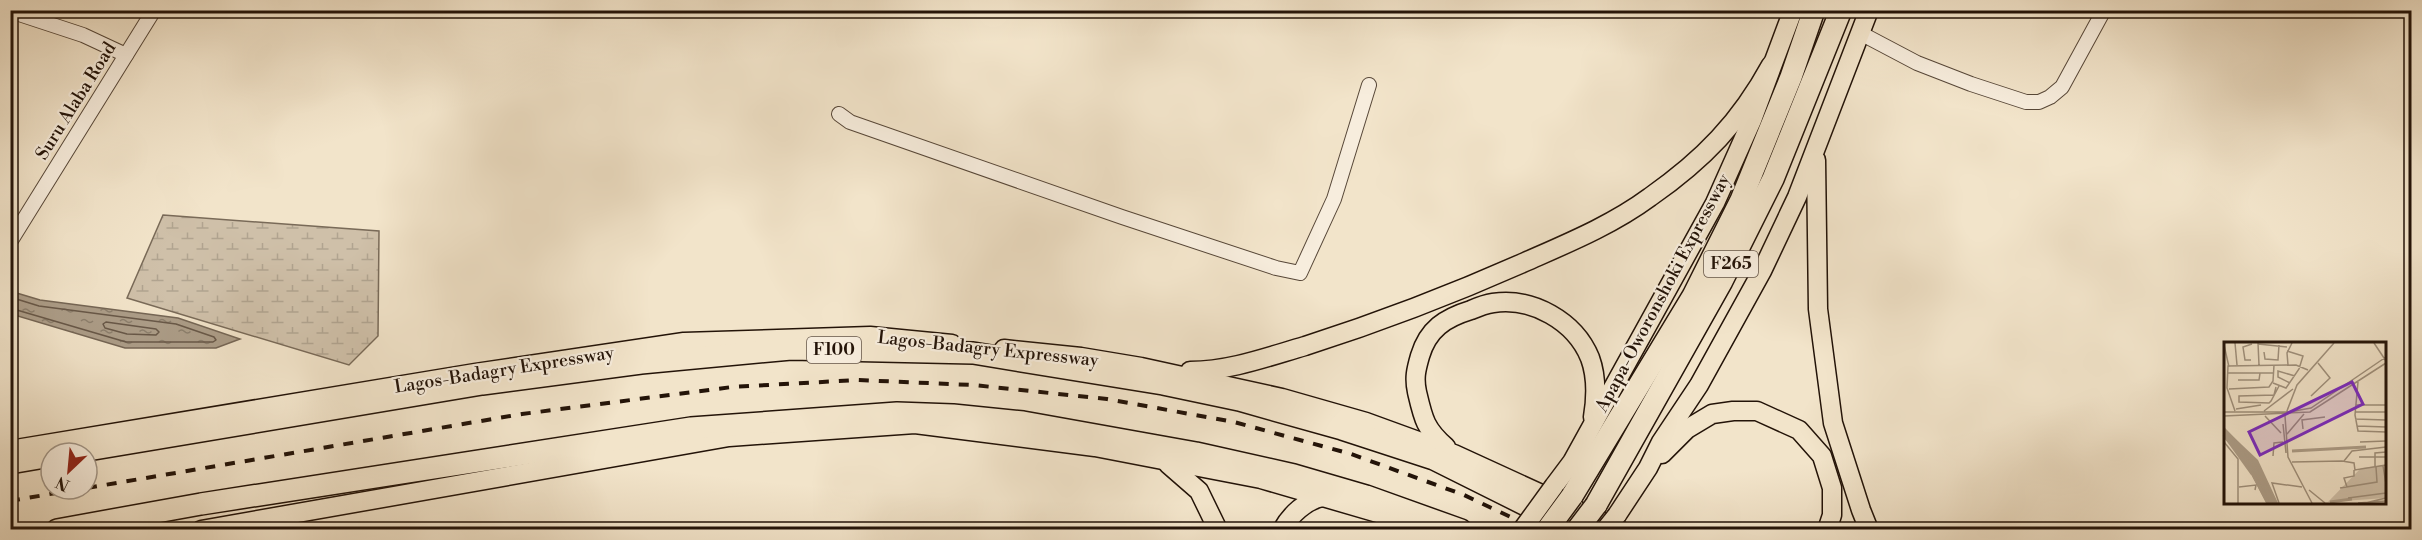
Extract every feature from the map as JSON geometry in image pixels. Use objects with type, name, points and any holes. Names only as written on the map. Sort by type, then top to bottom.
[{"type":"highway","name":"Apapa-Oworonshoki Expressway","points":[[1547,530],[1563,491],[1693,296],[1741,200],[1791,77],[1814,10]]},
{"type":"highway","name":"F265","points":[[1576,530],[1596,504],[1722,281],[1768,190],[1841,10]]},
{"type":"highway","name":"Lagos-Badagry Expressway","points":[[99,448],[483,384],[641,363],[791,349],[973,353],[1163,384],[1239,400],[1342,429],[1434,459],[1576,530]]},
{"type":"highway","points":[[57,530],[213,502],[691,428],[897,413],[953,415],[1023,422],[1196,453],[1294,475],[1366,496],[1461,530]]},
{"type":"highway","points":[[10,463],[39,458]]},
{"type":"main road","name":"Apapa-Oworonshoki Expressway","points":[[1522,530],[1563,491],[1572,462],[1715,203],[1748,129],[1793,10]]},
{"type":"main road","points":[[1605,530],[1618,522],[1661,442],[1699,385],[1762,271],[1797,196],[1862,34],[1869,10]]},
{"type":"main road","points":[[1141,368],[1192,371],[1231,368],[1358,329],[1428,303],[1570,242],[1649,198],[1714,146],[1754,97],[1771,65]]},
{"type":"main road","points":[[1816,149],[1818,309],[1833,423],[1869,530]]},
{"type":"main road","points":[[1454,454],[1430,433],[1424,421],[1414,378],[1424,344],[1441,322],[1493,303],[1529,305],[1551,314],[1574,332],[1590,358],[1595,380],[1596,403],[1592,427]]},
{"type":"main road","name":"Lagos-Badagry Expressway","points":[[10,450],[463,375],[684,342],[870,336],[1080,357],[1282,399],[1366,422],[1454,454],[1618,522]]},
{"type":"main road","points":[[1648,468],[1687,429],[1712,414],[1757,411],[1799,430],[1822,456],[1832,488],[1832,515],[1827,530]]},
{"type":"main road","points":[[201,530],[729,437],[915,424],[1095,447],[1262,479],[1395,518],[1422,530]]},
{"type":"main road","points":[[1164,461],[1199,491],[1218,530]]},
{"type":"main road","points":[[1282,530],[1287,520],[1305,505],[1323,496]]},
{"type":"street","name":"Suru Alaba Road","points":[[10,242],[154,10]]},
{"type":"street","points":[[1862,34],[1917,63],[1971,84],[2026,102],[2039,102],[2050,98],[2062,87],[2104,10]]},
{"type":"street","points":[[10,11],[83,35],[126,55]]},
{"type":"street","points":[[839,114],[850,122],[1122,218],[1276,268],[1300,273],[1334,199],[1368,85]]},
{"type":"green space","points":[[163,215],[379,231],[378,336],[349,365],[127,298]]},
{"type":"water","points":[[10,291],[40,300],[178,318],[240,339],[216,348],[125,348],[11,314]]},
{"type":"railway","points":[[99,486],[522,414],[732,387],[857,380],[973,385],[1107,399],[1234,422],[1351,454],[1464,495],[1538,530]]},
{"type":"railway","points":[[10,501],[39,496]]}]
